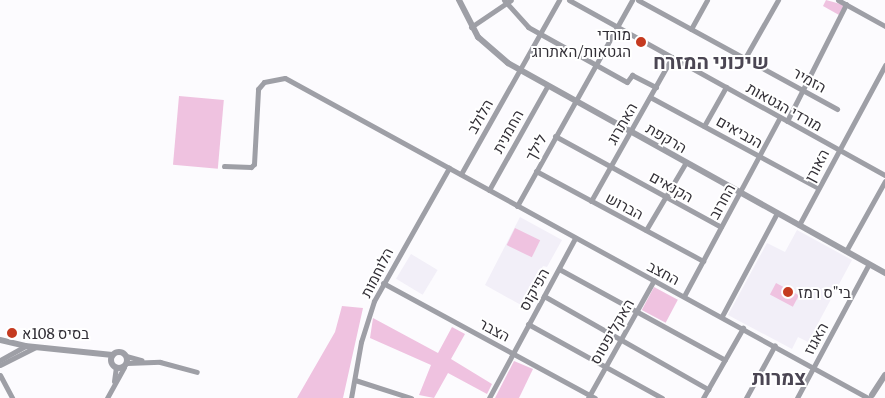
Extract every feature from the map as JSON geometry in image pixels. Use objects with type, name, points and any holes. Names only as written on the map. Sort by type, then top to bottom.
[{"type":"street","name":"הרקפת","points":[[459,0],[472,27],[494,53],[518,69],[885,273]]},
{"type":"street","points":[[472,27],[504,2],[511,0]]},
{"type":"street","name":"הלולב","points":[[461,174],[518,69],[559,0]]},
{"type":"street","name":"מורדי הגטאות","points":[[569,0],[885,175]]},
{"type":"street","name":"לילך","points":[[517,206],[632,0]]},
{"type":"street","name":"הזמיר","points":[[638,0],[837,108]]},
{"type":"street","points":[[691,29],[707,0]]},
{"type":"street","points":[[745,58],[778,0]]},
{"type":"street","points":[[838,0],[885,26]]},
{"type":"street","points":[[504,2],[519,20],[539,34],[628,82],[632,75],[656,87]]},
{"type":"street","points":[[787,121],[846,4]]},
{"type":"street","name":"האתרוג","points":[[591,201],[672,58]]},
{"type":"street","name":"האורן","points":[[799,225],[885,65]]},
{"type":"street","name":"החצב","points":[[224,166],[251,167],[254,164],[258,90],[264,82],[285,78],[575,238],[873,397]]},
{"type":"street","name":"החמנית","points":[[489,190],[548,85]]},
{"type":"street","points":[[704,126],[726,87]]},
{"type":"street","name":"הנביאים","points":[[650,97],[818,188]]},
{"type":"street","name":"החרוב","points":[[684,296],[780,117]]},
{"type":"street","name":"הקנאים","points":[[555,136],[721,227]]},
{"type":"street","points":[[646,230],[686,162]]},
{"type":"street","name":"הלוחמות","points":[[351,398],[365,326],[383,283],[449,168]]},
{"type":"street","name":"הברוש","points":[[536,171],[703,260]]},
{"type":"street","points":[[846,251],[885,182]]},
{"type":"street","points":[[722,316],[777,213]]},
{"type":"street","name":"הפיקוס","points":[[489,398],[575,238]]},
{"type":"street","name":"האגוז","points":[[797,398],[870,264]]},
{"type":"street","points":[[559,269],[725,360]]},
{"type":"street","name":"האקליפטוס","points":[[589,396],[654,280]]},
{"type":"street","name":"הצבר","points":[[383,283],[595,398]]},
{"type":"street","points":[[544,296],[708,389]]},
{"type":"street","points":[[528,324],[662,398]]},
{"type":"street","points":[[703,398],[743,328]]},
{"type":"street","points":[[0,340],[24,346],[82,351],[112,358]]},
{"type":"street","points":[[746,398],[776,345]]},
{"type":"street","points":[[0,360],[24,346]]},
{"type":"street","points":[[0,365],[37,347]]},
{"type":"street","points":[[112,358],[120,352],[126,362]]},
{"type":"street","points":[[112,358],[116,367],[113,384]]},
{"type":"street","points":[[116,367],[126,362],[144,361],[160,362],[197,372]]},
{"type":"street","points":[[107,398],[126,362]]},
{"type":"street","points":[[0,374],[12,398]]},
{"type":"street","points":[[873,397],[885,375]]},
{"type":"street","points":[[355,380],[411,398]]},
{"type":"street","points":[[873,397],[885,382]]},
{"type":"shaded area","points":[[826,0],[844,5],[839,15],[823,6]]},
{"type":"shaded area","points":[[179,96],[224,100],[218,169],[173,165]]},
{"type":"shaded area","points":[[520,217],[562,240],[547,267],[543,266],[521,305],[485,285]]},
{"type":"shaded area","points":[[515,228],[540,240],[532,257],[507,245]]},
{"type":"shaded area","name":"בי\"ס רמז","points":[[797,230],[852,260],[808,342],[798,337],[792,349],[728,315],[767,243],[785,252]]},
{"type":"shaded area","points":[[411,254],[438,270],[423,295],[396,279]]},
{"type":"shaded area","points":[[776,283],[799,295],[793,307],[770,294]]},
{"type":"shaded area","points":[[654,287],[678,300],[666,323],[642,310]]},
{"type":"shaded area","points":[[342,306],[363,308],[343,398],[297,398],[335,332]]},
{"type":"shaded area","points":[[373,318],[438,353],[452,327],[465,334],[451,359],[492,384],[487,394],[448,373],[434,398],[419,395],[431,365],[370,338]]},
{"type":"shaded area","points":[[514,361],[533,369],[519,398],[495,398]]},
{"type":"place","name":"מורדי הגטאות/האתרוג","points":[[641,42]]},
{"type":"place","name":"בי\"ס רמז","points":[[788,292]]},
{"type":"place","name":"בסיס 108א","points":[[12,333]]},
{"type":"district","name":"שיכוני המזרח","points":[[711,60]]},
{"type":"district","name":"צמרות","points":[[779,376]]}]
